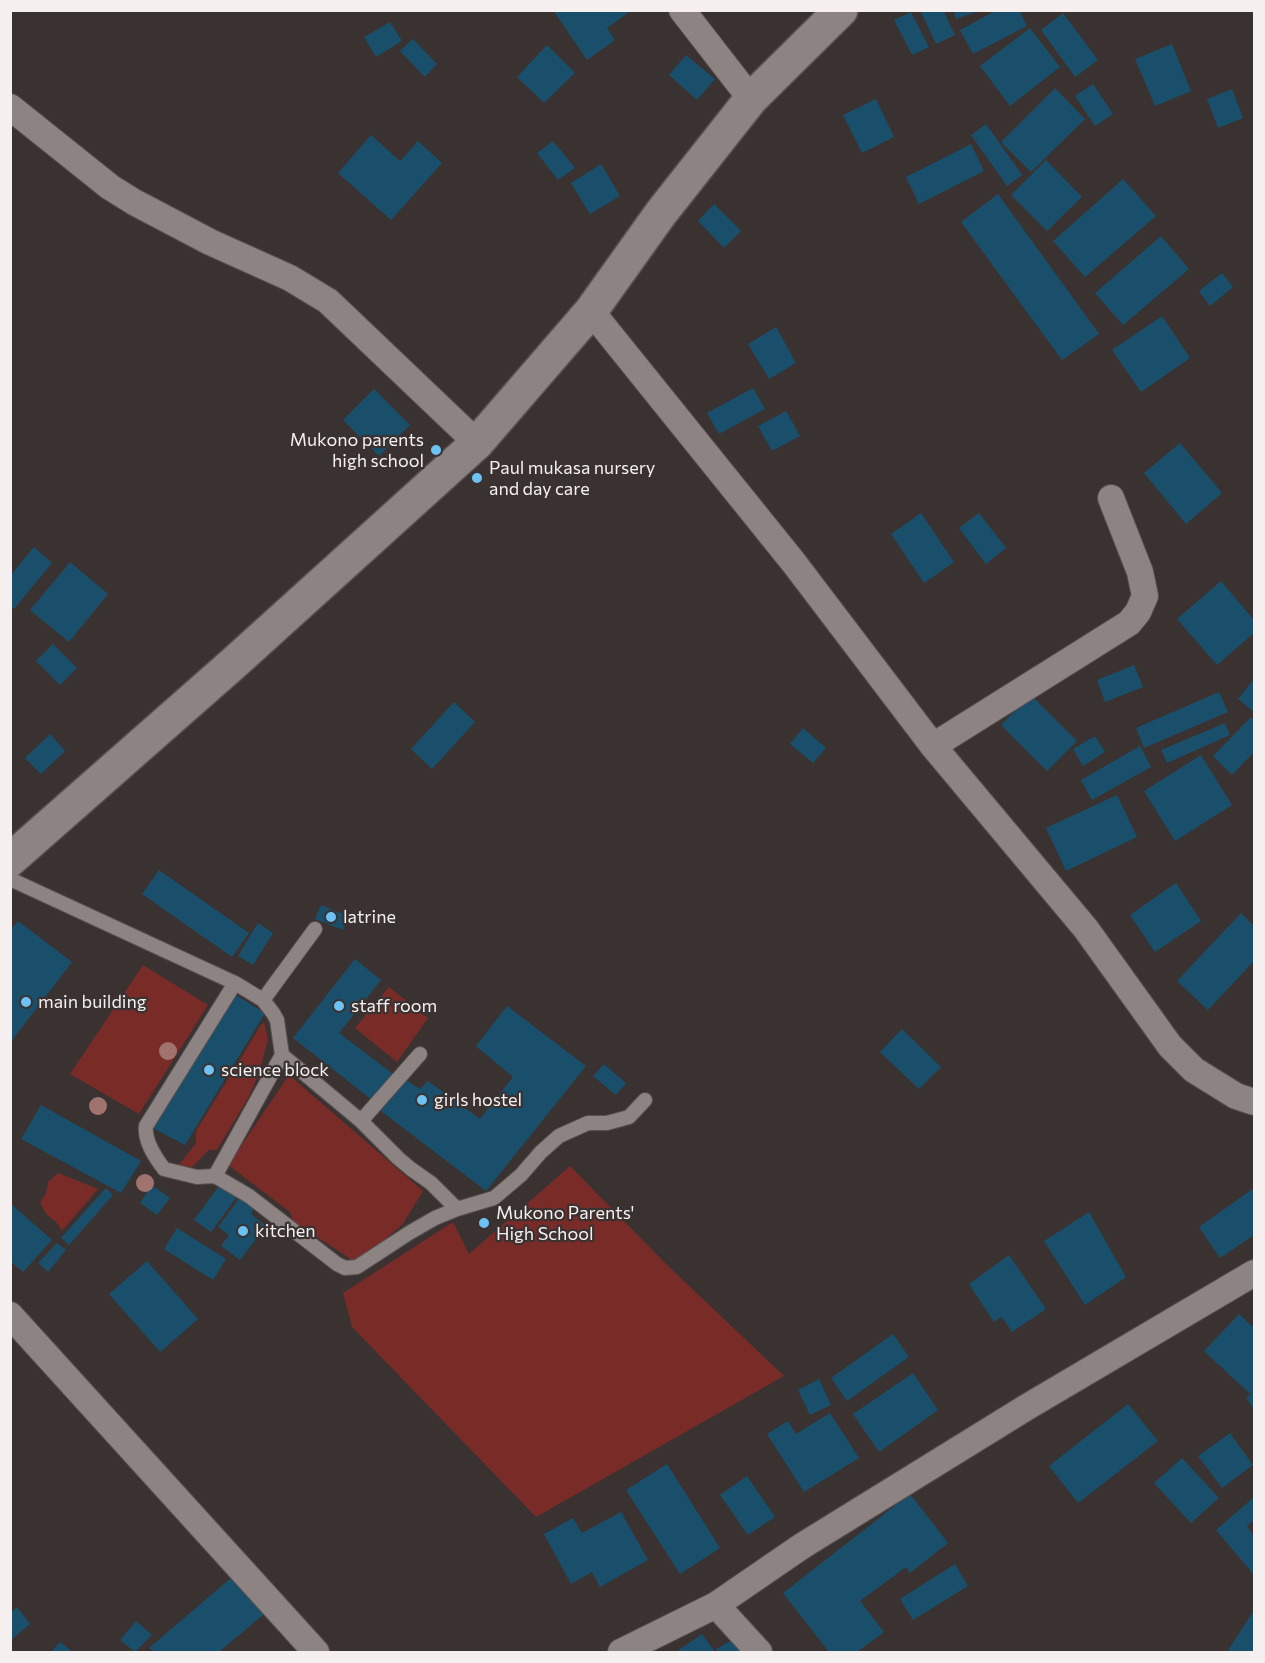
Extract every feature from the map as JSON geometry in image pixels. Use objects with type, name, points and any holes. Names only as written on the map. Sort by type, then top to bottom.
[{"type":"street","points":[[682,10],[751,99]]},
{"type":"street","points":[[10,860],[235,662],[477,443],[591,311],[661,213],[751,99],[841,10]]},
{"type":"street","points":[[10,107],[110,187],[126,197],[210,242],[290,278],[328,301],[477,443]]},
{"type":"street","points":[[591,311],[794,563],[933,746],[1086,929],[1170,1046],[1194,1070],[1236,1096],[1254,1102]]},
{"type":"street","points":[[933,746],[1129,623],[1138,612],[1145,596],[1140,572],[1111,498]]},
{"type":"street","points":[[621,1653],[717,1605],[802,1546],[998,1425],[1254,1273]]},
{"type":"street","points":[[10,1315],[316,1653]]},
{"type":"street","points":[[717,1605],[759,1653]]},
{"type":"lane","points":[[10,879],[236,983],[262,1000],[273,1013],[277,1020],[282,1055],[215,1176]]},
{"type":"lane","points":[[262,1000],[315,929]]},
{"type":"lane","points":[[236,983],[146,1126],[145,1135],[155,1157],[164,1169],[197,1177],[215,1176],[249,1196],[345,1268],[357,1267],[435,1218],[494,1198],[521,1175],[559,1136],[588,1123],[607,1123],[629,1117],[645,1100]]},
{"type":"lane","points":[[361,1120],[420,1054]]},
{"type":"lane","points":[[282,1055],[361,1120],[398,1158],[431,1183],[457,1209]]},
{"type":"shaded area","points":[[143,965],[208,1005],[139,1114],[70,1074]]},
{"type":"shaded area","points":[[389,987],[428,1018],[397,1062],[355,1028]]},
{"type":"shaded area","points":[[264,1022],[268,1040],[258,1076],[248,1098],[217,1150],[209,1150],[187,1172],[177,1167],[196,1143],[196,1131]]},
{"type":"shaded area","points":[[289,1075],[423,1191],[403,1224],[357,1263],[294,1222],[290,1212],[228,1165]]},
{"type":"shaded area","points":[[570,1166],[666,1264],[784,1376],[536,1517],[352,1327],[343,1293],[453,1222],[469,1254]]},
{"type":"shaded area","points":[[58,1173],[98,1189],[62,1231],[57,1223],[46,1214],[40,1202],[46,1194],[48,1182]]},
{"type":"building","points":[[553,10],[632,10],[607,28],[615,40],[587,60]]},
{"type":"building","points":[[920,10],[943,10],[955,35],[936,44]]},
{"type":"building","points":[[953,10],[978,10],[978,11],[956,19]]},
{"type":"building","points":[[997,10],[1019,10],[1027,26],[973,54],[960,30]]},
{"type":"building","points":[[911,12],[929,47],[912,55],[894,20]]},
{"type":"building","points":[[1063,13],[1098,60],[1075,77],[1041,30]]},
{"type":"building","points":[[390,22],[402,41],[376,57],[364,37]]},
{"type":"building","points":[[1030,28],[1060,67],[1010,106],[980,66]]},
{"type":"building","points":[[413,39],[437,64],[425,77],[400,51]]},
{"type":"building","points":[[1172,44],[1191,91],[1155,106],[1135,59]]},
{"type":"building","points":[[547,45],[575,73],[544,103],[517,77]]},
{"type":"building","points":[[686,55],[715,79],[697,100],[669,75]]},
{"type":"building","points":[[1093,84],[1113,114],[1095,126],[1075,96]]},
{"type":"building","points":[[1055,88],[1085,119],[1031,172],[1001,142]]},
{"type":"building","points":[[1232,89],[1243,118],[1218,128],[1207,99]]},
{"type":"building","points":[[876,99],[894,137],[862,153],[843,115]]},
{"type":"building","points":[[986,124],[1022,175],[1007,186],[971,135]]},
{"type":"building","points":[[371,135],[400,161],[418,141],[442,163],[391,220],[338,173]]},
{"type":"building","points":[[553,141],[575,168],[558,180],[537,153]]},
{"type":"building","points":[[971,144],[984,171],[919,204],[906,177]]},
{"type":"building","points":[[1046,160],[1082,197],[1047,231],[1011,195]]},
{"type":"building","points":[[601,164],[620,196],[590,214],[571,183]]},
{"type":"building","points":[[1123,179],[1156,216],[1085,277],[1053,241]]},
{"type":"building","points":[[998,194],[1099,334],[1062,360],[961,222]]},
{"type":"building","points":[[714,204],[741,231],[724,248],[698,221]]},
{"type":"building","points":[[1161,236],[1189,269],[1123,325],[1095,293]]},
{"type":"building","points":[[1222,273],[1233,287],[1210,306],[1199,291]]},
{"type":"building","points":[[1162,316],[1190,358],[1141,392],[1112,350]]},
{"type":"building","points":[[776,327],[796,363],[769,379],[748,344]]},
{"type":"building","points":[[753,388],[765,409],[719,434],[707,413]]},
{"type":"building","points":[[374,389],[410,425],[379,456],[343,420]]},
{"type":"building","points":[[786,411],[800,436],[772,451],[758,426]]},
{"type":"building","points":[[1180,443],[1222,493],[1186,524],[1144,473]]},
{"type":"building","points":[[921,513],[954,562],[924,583],[891,534]]},
{"type":"building","points":[[979,513],[1006,548],[986,564],[959,528]]},
{"type":"building","points":[[34,547],[52,563],[14,609],[10,605],[10,576]]},
{"type":"building","points":[[70,562],[108,594],[69,642],[30,610]]},
{"type":"building","points":[[1221,581],[1254,620],[1254,633],[1217,665],[1177,619]]},
{"type":"building","points":[[53,644],[77,668],[60,685],[36,661]]},
{"type":"building","points":[[1134,665],[1143,687],[1105,702],[1097,680]]},
{"type":"building","points":[[1254,679],[1254,712],[1238,699]]},
{"type":"building","points":[[1219,692],[1228,712],[1144,748],[1136,728]]},
{"type":"building","points":[[1031,695],[1077,741],[1047,771],[1001,725]]},
{"type":"building","points":[[454,702],[475,722],[432,769],[411,749]]},
{"type":"building","points":[[1251,717],[1254,721],[1254,752],[1232,775],[1213,756]]},
{"type":"building","points":[[1225,723],[1230,735],[1167,763],[1161,750]]},
{"type":"building","points":[[803,728],[826,748],[813,763],[790,744]]},
{"type":"building","points":[[50,734],[65,751],[41,774],[25,758]]},
{"type":"building","points":[[1095,736],[1105,752],[1083,766],[1073,749]]},
{"type":"building","points":[[1140,746],[1151,767],[1092,800],[1081,780]]},
{"type":"building","points":[[1201,755],[1232,805],[1175,841],[1144,791]]},
{"type":"building","points":[[1117,795],[1137,837],[1066,871],[1046,828]]},
{"type":"building","points":[[159,870],[249,933],[232,957],[142,894]]},
{"type":"building","points":[[1176,883],[1201,921],[1155,952],[1130,915]]},
{"type":"building","name":"latrine","points":[[321,905],[348,916],[343,930],[315,919]]},
{"type":"building","points":[[1241,913],[1254,926],[1254,961],[1208,1010],[1177,981]]},
{"type":"building","name":"main building","points":[[18,921],[72,962],[10,1043],[10,930]]},
{"type":"building","points":[[258,923],[273,933],[253,965],[238,956]]},
{"type":"building","name":"staff room","points":[[355,959],[381,980],[339,1033],[393,1074],[372,1100],[293,1038]]},
{"type":"building","name":"science block","points":[[234,994],[265,1013],[185,1145],[153,1128]]},
{"type":"building","name":"girls hostel","points":[[507,1006],[586,1066],[486,1191],[381,1111],[406,1080],[420,1089],[428,1081],[480,1119],[513,1077],[476,1046]]},
{"type":"building","points":[[902,1029],[941,1067],[919,1089],[880,1052]]},
{"type":"building","points":[[604,1064],[626,1083],[616,1095],[593,1076]]},
{"type":"building","points":[[41,1105],[141,1161],[121,1193],[21,1139]]},
{"type":"building","points":[[221,1183],[238,1195],[211,1232],[194,1220]]},
{"type":"building","points":[[152,1185],[170,1198],[157,1215],[140,1203]]},
{"type":"building","points":[[106,1188],[113,1195],[69,1245],[61,1238]]},
{"type":"building","points":[[1254,1188],[1254,1235],[1220,1258],[1199,1227]]},
{"type":"building","name":"kitchen","points":[[241,1196],[255,1207],[251,1214],[266,1226],[240,1260],[221,1246],[229,1235],[218,1227]]},
{"type":"building","points":[[10,1203],[52,1240],[23,1272],[10,1261]]},
{"type":"building","points":[[1089,1212],[1126,1277],[1085,1305],[1044,1241]]},
{"type":"building","points":[[177,1228],[226,1259],[213,1280],[164,1249]]},
{"type":"building","points":[[57,1243],[66,1250],[48,1272],[38,1263]]},
{"type":"building","points":[[1009,1255],[1046,1309],[1012,1332],[1002,1317],[994,1322],[969,1284]]},
{"type":"building","points":[[147,1261],[198,1319],[160,1352],[109,1294]]},
{"type":"building","points":[[1239,1314],[1254,1328],[1254,1389],[1250,1394],[1204,1351]]},
{"type":"building","points":[[893,1334],[909,1357],[847,1401],[831,1378]]},
{"type":"building","points":[[913,1373],[938,1410],[879,1452],[853,1414]]},
{"type":"building","points":[[819,1379],[831,1405],[810,1415],[798,1390]]},
{"type":"building","points":[[1254,1391],[1254,1409],[1246,1398]]},
{"type":"building","points":[[1128,1404],[1158,1441],[1078,1503],[1049,1466]]},
{"type":"building","points":[[830,1413],[859,1458],[804,1492],[767,1434],[788,1421],[796,1434]]},
{"type":"building","points":[[1230,1433],[1253,1465],[1222,1488],[1198,1456]]},
{"type":"building","points":[[1182,1458],[1219,1498],[1191,1523],[1154,1483]]},
{"type":"building","points":[[667,1464],[720,1548],[680,1574],[626,1490]]},
{"type":"building","points":[[747,1476],[775,1517],[748,1535],[720,1495]]},
{"type":"building","points":[[910,1494],[948,1543],[910,1573],[906,1567],[860,1601],[884,1632],[857,1652],[829,1652],[783,1593]]},
{"type":"building","points":[[1254,1497],[1254,1520],[1247,1526],[1254,1536],[1254,1575],[1216,1530]]},
{"type":"building","points":[[621,1512],[648,1560],[600,1587],[592,1572],[571,1584],[544,1534],[573,1518],[582,1533]]},
{"type":"building","points":[[955,1564],[968,1586],[913,1620],[900,1599]]},
{"type":"building","points":[[238,1572],[270,1609],[219,1652],[154,1652],[149,1648]]},
{"type":"building","points":[[17,1607],[30,1624],[10,1641],[10,1613]]},
{"type":"building","points":[[1254,1610],[1254,1652],[1227,1652]]},
{"type":"building","points":[[136,1621],[152,1635],[135,1652],[120,1640]]},
{"type":"building","points":[[702,1634],[715,1652],[676,1652]]},
{"type":"building","points":[[736,1638],[745,1652],[718,1652],[716,1649]]},
{"type":"building","points":[[60,1642],[73,1652],[51,1652]]},
{"type":"place","name":"Mukono parents high school","points":[[436,450]]},
{"type":"place","name":"Paul mukasa nursery and day care","points":[[477,478]]},
{"type":"place","name":"latrine","points":[[331,917]]},
{"type":"place","name":"main building","points":[[26,1002]]},
{"type":"place","name":"staff room","points":[[339,1006]]},
{"type":"place","name":"science block","points":[[209,1070]]},
{"type":"place","name":"girls hostel","points":[[422,1100]]},
{"type":"place","name":"Mukono Parents' High School","points":[[484,1223]]},
{"type":"place","name":"kitchen","points":[[243,1231]]}]
